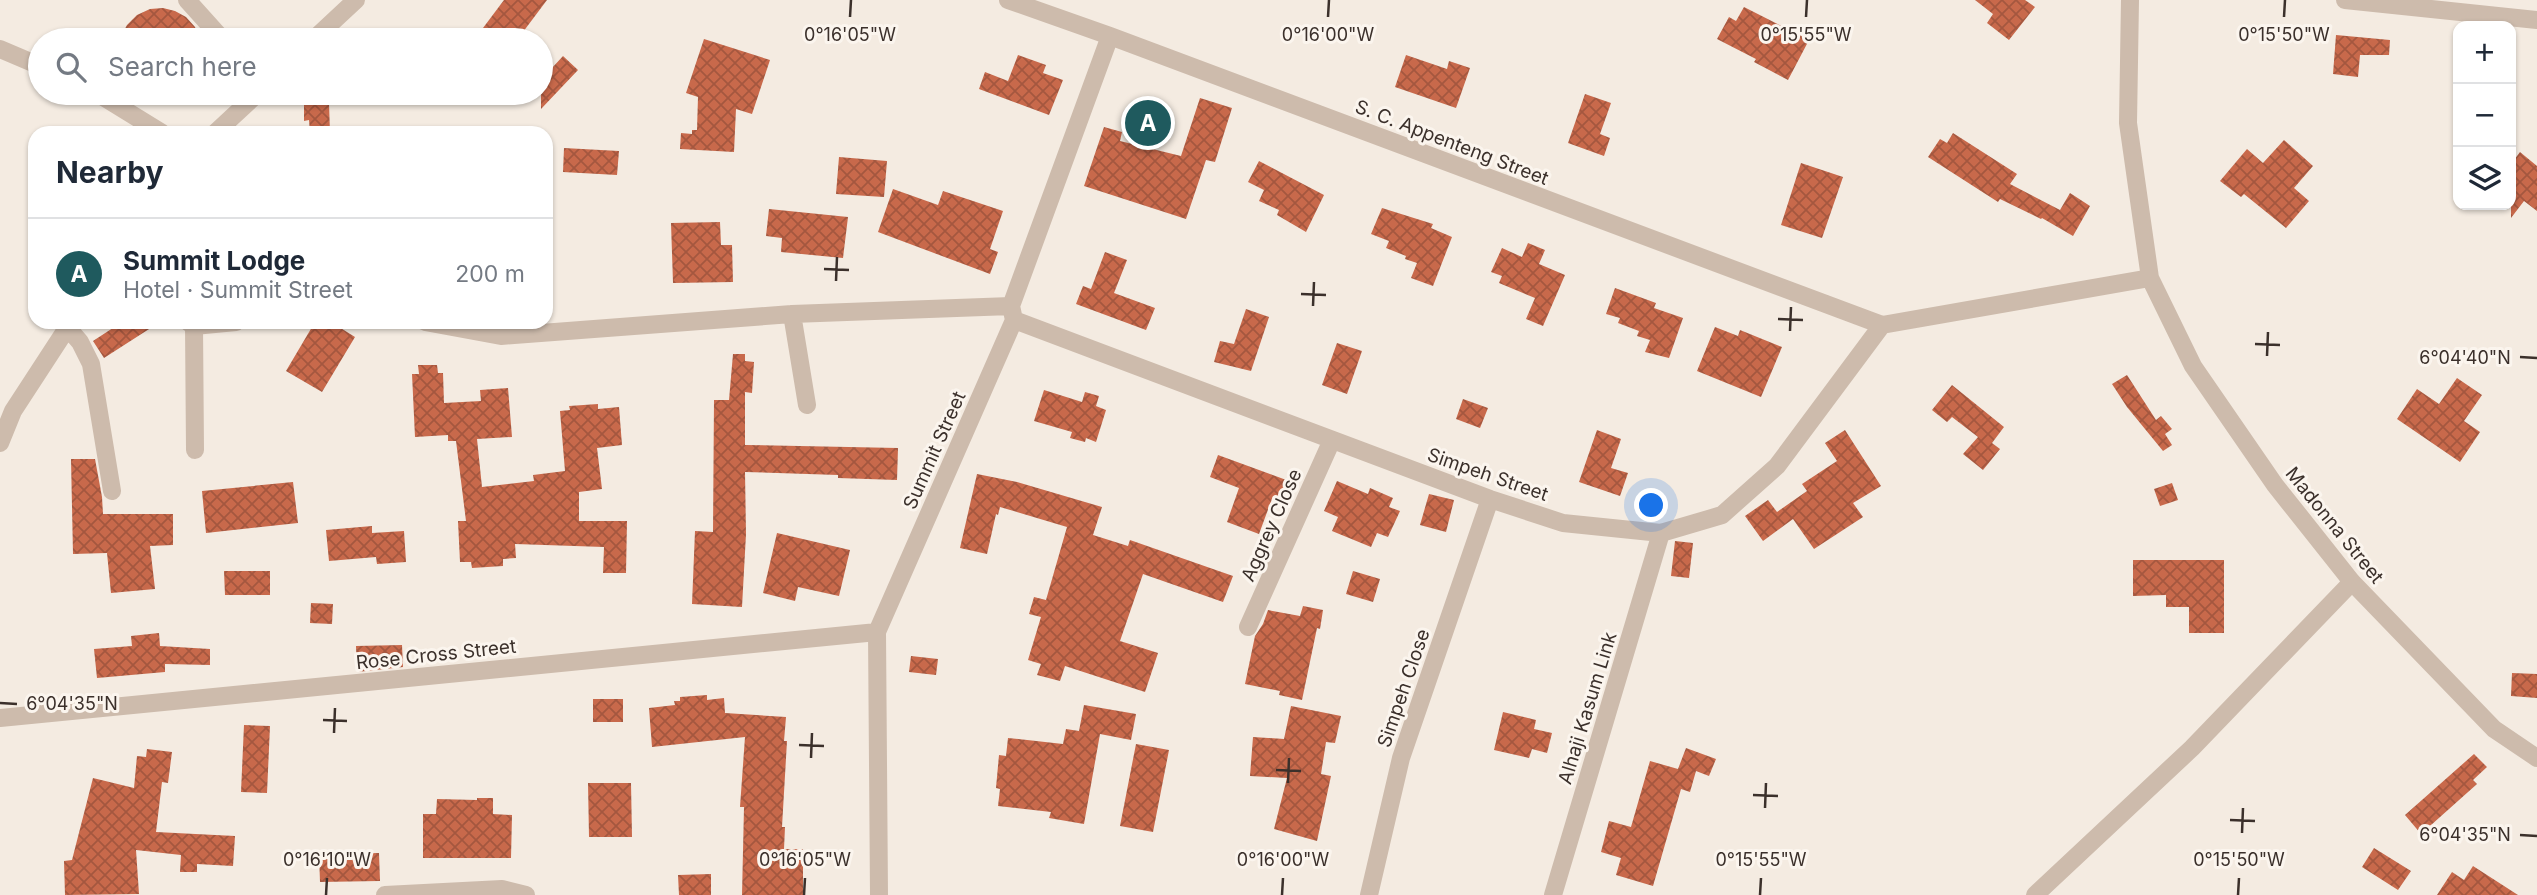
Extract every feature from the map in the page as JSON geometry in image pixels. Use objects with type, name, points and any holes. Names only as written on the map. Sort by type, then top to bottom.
[{"type":"street","points":[[187,0],[212,28]]},
{"type":"street","points":[[326,28],[356,0]]},
{"type":"street","name":"S. C. Appenteng Street","points":[[1007,0],[1110,36],[1882,325]]},
{"type":"street","name":"Madonna Street","points":[[2130,0],[2128,123],[2150,278],[2193,366],[2275,485],[2352,582],[2494,729],[2537,758]]},
{"type":"street","points":[[2345,0],[2537,20]]},
{"type":"street","name":"Summit Street","points":[[879,895],[877,632],[1012,313],[1110,36]]},
{"type":"street","points":[[0,49],[28,61]]},
{"type":"street","points":[[116,105],[151,126]]},
{"type":"street","points":[[223,126],[245,105]]},
{"type":"street","points":[[1882,325],[2150,278]]},
{"type":"street","points":[[463,329],[501,336],[792,314],[1012,313]]},
{"type":"street","name":"Simpeh Street","points":[[1012,313],[1332,440],[1490,499],[1563,523],[1661,533],[1722,515],[1777,466],[1882,325]]},
{"type":"street","points":[[792,314],[807,405]]},
{"type":"street","points":[[0,443],[13,411],[66,329]]},
{"type":"street","points":[[72,329],[91,363],[112,491]]},
{"type":"street","points":[[191,329],[195,450]]},
{"type":"street","name":"Aggrey Close","points":[[1248,627],[1332,440]]},
{"type":"street","name":"Simpeh Close","points":[[1369,895],[1401,758],[1490,499]]},
{"type":"street","name":"Alhaji Kasum Link","points":[[1553,895],[1661,533]]},
{"type":"street","points":[[2035,895],[2192,748],[2352,582]]},
{"type":"street","name":"Rose Cross Street","points":[[0,718],[877,632]]},
{"type":"street","points":[[385,895],[502,889],[526,895]]},
{"type":"building","points":[[504,0],[547,0],[526,28],[483,28]]},
{"type":"building","points":[[1975,0],[2025,0],[2035,7],[2009,40],[1987,23],[1993,14]]},
{"type":"building","points":[[1744,7],[1809,40],[1788,80],[1754,62],[1756,59],[1717,39],[1729,17],[1736,21]]},
{"type":"building","points":[[150,9],[175,11],[186,17],[195,28],[125,28],[137,15]]},
{"type":"building","points":[[2336,35],[2390,40],[2389,55],[2360,55],[2358,77],[2333,74]]},
{"type":"building","points":[[704,39],[770,60],[752,114],[736,109],[734,152],[680,149],[681,133],[692,134],[692,130],[697,130],[698,97],[686,93]]},
{"type":"building","points":[[1018,55],[1046,65],[1043,73],[1063,80],[1049,115],[979,89],[985,72],[1008,81]]},
{"type":"building","points":[[1406,55],[1447,69],[1449,61],[1470,68],[1456,108],[1395,87]]},
{"type":"building","points":[[563,56],[578,70],[553,96],[553,67]]},
{"type":"building","points":[[1585,94],[1611,103],[1600,134],[1610,138],[1604,156],[1568,143]]},
{"type":"building","points":[[1200,98],[1232,108],[1215,162],[1206,160],[1186,219],[1084,186],[1104,127],[1122,132],[1120,141],[1181,156]]},
{"type":"building","points":[[304,105],[329,105],[330,126],[309,126],[309,120],[304,121]]},
{"type":"building","points":[[1953,133],[2017,174],[2010,184],[2060,210],[2070,193],[2090,206],[2073,236],[2042,218],[2000,199],[1998,202],[1928,157],[1940,139],[1947,143]]},
{"type":"building","points":[[2284,140],[2313,166],[2294,188],[2309,201],[2286,228],[2244,194],[2241,197],[2220,181],[2247,149],[2263,163]]},
{"type":"building","points":[[564,148],[619,151],[617,175],[563,172]]},
{"type":"building","points":[[2520,152],[2537,166],[2537,211],[2524,201],[2511,218],[2511,210],[2516,210],[2516,157]]},
{"type":"building","points":[[839,157],[887,161],[884,197],[836,194]]},
{"type":"building","points":[[1259,161],[1324,195],[1306,232],[1277,215],[1279,210],[1259,201],[1264,190],[1248,182]]},
{"type":"building","points":[[1801,163],[1843,177],[1822,238],[1781,225]]},
{"type":"building","points":[[893,189],[938,205],[943,191],[1003,211],[990,249],[998,252],[990,274],[878,232]]},
{"type":"building","points":[[1382,208],[1433,224],[1431,228],[1452,237],[1433,286],[1411,278],[1417,263],[1386,248],[1389,241],[1371,234]]},
{"type":"building","points":[[769,209],[848,217],[843,258],[781,252],[782,238],[766,236]]},
{"type":"building","points":[[720,222],[721,245],[732,245],[733,282],[673,283],[671,223]]},
{"type":"building","points":[[1528,243],[1545,250],[1539,264],[1565,275],[1543,326],[1526,319],[1535,298],[1499,283],[1502,276],[1491,272],[1502,248],[1522,257]]},
{"type":"building","points":[[1105,252],[1127,260],[1114,293],[1155,308],[1146,330],[1076,304],[1083,286],[1091,289]]},
{"type":"building","points":[[1615,288],[1656,303],[1654,308],[1683,318],[1669,358],[1645,352],[1650,340],[1637,336],[1639,331],[1618,323],[1620,318],[1606,314]]},
{"type":"building","points":[[1246,309],[1269,317],[1251,371],[1214,362],[1220,341],[1234,344]]},
{"type":"building","points":[[1715,327],[1738,336],[1740,330],[1782,347],[1761,397],[1697,371]]},
{"type":"building","points":[[111,329],[149,329],[104,358],[93,341]]},
{"type":"building","points":[[311,329],[342,329],[355,337],[322,392],[286,371]]},
{"type":"building","points":[[1337,343],[1362,351],[1347,394],[1322,385]]},
{"type":"building","points":[[733,354],[745,354],[745,361],[754,362],[752,393],[745,392],[745,445],[898,448],[897,480],[745,472],[746,534],[742,607],[692,604],[695,531],[713,532],[714,400],[729,400]]},
{"type":"building","points":[[418,365],[437,365],[438,373],[443,373],[444,403],[481,401],[480,390],[508,388],[512,437],[477,439],[482,487],[534,481],[533,475],[565,471],[560,411],[570,410],[569,406],[598,404],[598,409],[619,407],[622,445],[597,448],[602,489],[579,492],[579,521],[627,521],[626,573],[603,573],[604,547],[515,544],[516,558],[503,559],[503,566],[472,568],[471,562],[460,562],[458,521],[466,521],[456,441],[448,441],[448,435],[415,437],[412,374],[419,374]]},
{"type":"building","points":[[2127,375],[2156,420],[2161,416],[2172,429],[2165,434],[2172,445],[2163,451],[2112,384]]},
{"type":"building","points":[[2457,378],[2482,395],[2464,421],[2480,432],[2460,462],[2397,419],[2417,389],[2439,404]]},
{"type":"building","points":[[1952,385],[2004,427],[1992,443],[2000,449],[1983,470],[1963,454],[1978,437],[1952,417],[1947,422],[1932,410]]},
{"type":"building","points":[[1044,390],[1082,402],[1085,392],[1099,396],[1096,406],[1106,410],[1096,442],[1086,438],[1085,442],[1070,438],[1072,432],[1034,421]]},
{"type":"building","points":[[1463,399],[1488,408],[1480,428],[1456,419]]},
{"type":"building","points":[[1597,430],[1621,439],[1611,468],[1628,473],[1620,496],[1579,482]]},
{"type":"building","points":[[1845,430],[1881,486],[1853,503],[1863,517],[1814,549],[1793,519],[1763,541],[1745,516],[1768,500],[1777,512],[1807,491],[1802,484],[1837,461],[1825,443]]},
{"type":"building","points":[[1218,455],[1289,481],[1282,499],[1273,496],[1259,534],[1227,522],[1239,488],[1210,477]]},
{"type":"building","points":[[71,459],[95,459],[103,514],[173,514],[173,545],[150,546],[155,589],[111,593],[107,553],[73,554]]},
{"type":"building","points":[[977,474],[1017,482],[1102,507],[1093,535],[1128,546],[1130,540],[1233,576],[1223,602],[1143,574],[1120,641],[1158,653],[1145,692],[1065,666],[1060,681],[1037,675],[1041,664],[1028,660],[1041,617],[1029,614],[1034,597],[1046,600],[1067,527],[1000,507],[987,554],[960,548]]},
{"type":"building","points":[[1337,481],[1368,494],[1370,488],[1393,498],[1389,507],[1400,511],[1388,537],[1377,533],[1371,547],[1332,531],[1338,517],[1324,511]]},
{"type":"building","points":[[293,482],[298,523],[206,533],[202,491]]},
{"type":"building","points":[[2172,483],[2178,500],[2160,506],[2154,489]]},
{"type":"building","points":[[1429,494],[1454,500],[1446,532],[1420,525]]},
{"type":"building","points":[[372,526],[372,533],[404,531],[406,562],[377,564],[376,557],[329,561],[326,530]]},
{"type":"building","points":[[777,533],[850,550],[839,596],[798,587],[795,601],[763,593]]},
{"type":"building","points":[[1675,541],[1693,543],[1689,578],[1671,576]]},
{"type":"building","points":[[2133,560],[2224,560],[2224,633],[2189,633],[2189,607],[2166,607],[2166,595],[2133,596]]},
{"type":"building","points":[[224,571],[270,571],[270,595],[225,595]]},
{"type":"building","points":[[1353,571],[1380,579],[1373,602],[1346,594]]},
{"type":"building","points":[[311,603],[333,604],[332,624],[310,623]]},
{"type":"building","points":[[1303,606],[1323,610],[1302,700],[1279,695],[1280,691],[1245,684],[1255,636],[1268,610],[1300,616]]},
{"type":"building","points":[[159,633],[160,646],[210,649],[210,665],[165,664],[165,672],[97,678],[94,649],[132,646],[131,636]]},
{"type":"building","points":[[402,645],[403,667],[357,672],[356,646]]},
{"type":"building","points":[[911,656],[938,659],[936,675],[909,672]]},
{"type":"building","points":[[2512,673],[2537,674],[2537,698],[2511,696]]},
{"type":"building","points":[[707,695],[707,700],[724,698],[725,713],[786,717],[782,827],[785,827],[784,849],[803,849],[803,895],[742,895],[744,807],[740,807],[745,737],[652,747],[649,708],[675,705],[674,701],[680,701],[680,697]]},
{"type":"building","points":[[593,699],[623,699],[623,722],[593,722]]},
{"type":"building","points":[[1084,705],[1136,714],[1131,740],[1100,734],[1084,824],[1049,818],[1051,812],[998,806],[1000,789],[996,788],[999,755],[1006,756],[1008,738],[1063,744],[1066,729],[1079,731]]},
{"type":"building","points":[[1291,706],[1341,716],[1335,743],[1326,742],[1321,774],[1331,776],[1317,841],[1274,829],[1287,778],[1250,776],[1253,737],[1284,739]]},
{"type":"building","points":[[1503,712],[1536,720],[1534,729],[1552,733],[1547,753],[1532,749],[1529,758],[1494,750]]},
{"type":"building","points":[[244,725],[270,726],[267,793],[241,792]]},
{"type":"building","points":[[1136,744],[1169,750],[1153,832],[1120,826]]},
{"type":"building","points":[[1686,748],[1716,759],[1709,776],[1696,771],[1690,792],[1681,789],[1653,886],[1616,875],[1621,858],[1601,852],[1609,821],[1631,827],[1650,761],[1678,769]]},
{"type":"building","points":[[147,749],[172,752],[168,783],[162,782],[156,832],[235,836],[233,866],[197,864],[197,872],[180,872],[181,855],[136,850],[139,894],[65,895],[64,861],[72,860],[93,778],[134,788],[137,756],[146,757]]},
{"type":"building","points":[[2474,754],[2487,767],[2473,780],[2477,784],[2421,834],[2405,815]]},
{"type":"building","points":[[588,783],[631,783],[632,837],[589,837]]},
{"type":"building","points":[[493,798],[493,814],[512,815],[511,858],[423,858],[423,814],[436,814],[437,799]]},
{"type":"building","points":[[2374,848],[2411,871],[2398,890],[2362,867]]},
{"type":"building","points":[[379,853],[380,881],[320,882],[319,854]]},
{"type":"building","points":[[2473,866],[2518,895],[2437,895],[2452,872],[2464,880]]},
{"type":"building","points":[[711,874],[711,895],[679,895],[678,875]]},
{"type":"place","name":"Summit Lodge","points":[[1148,123]]}]
